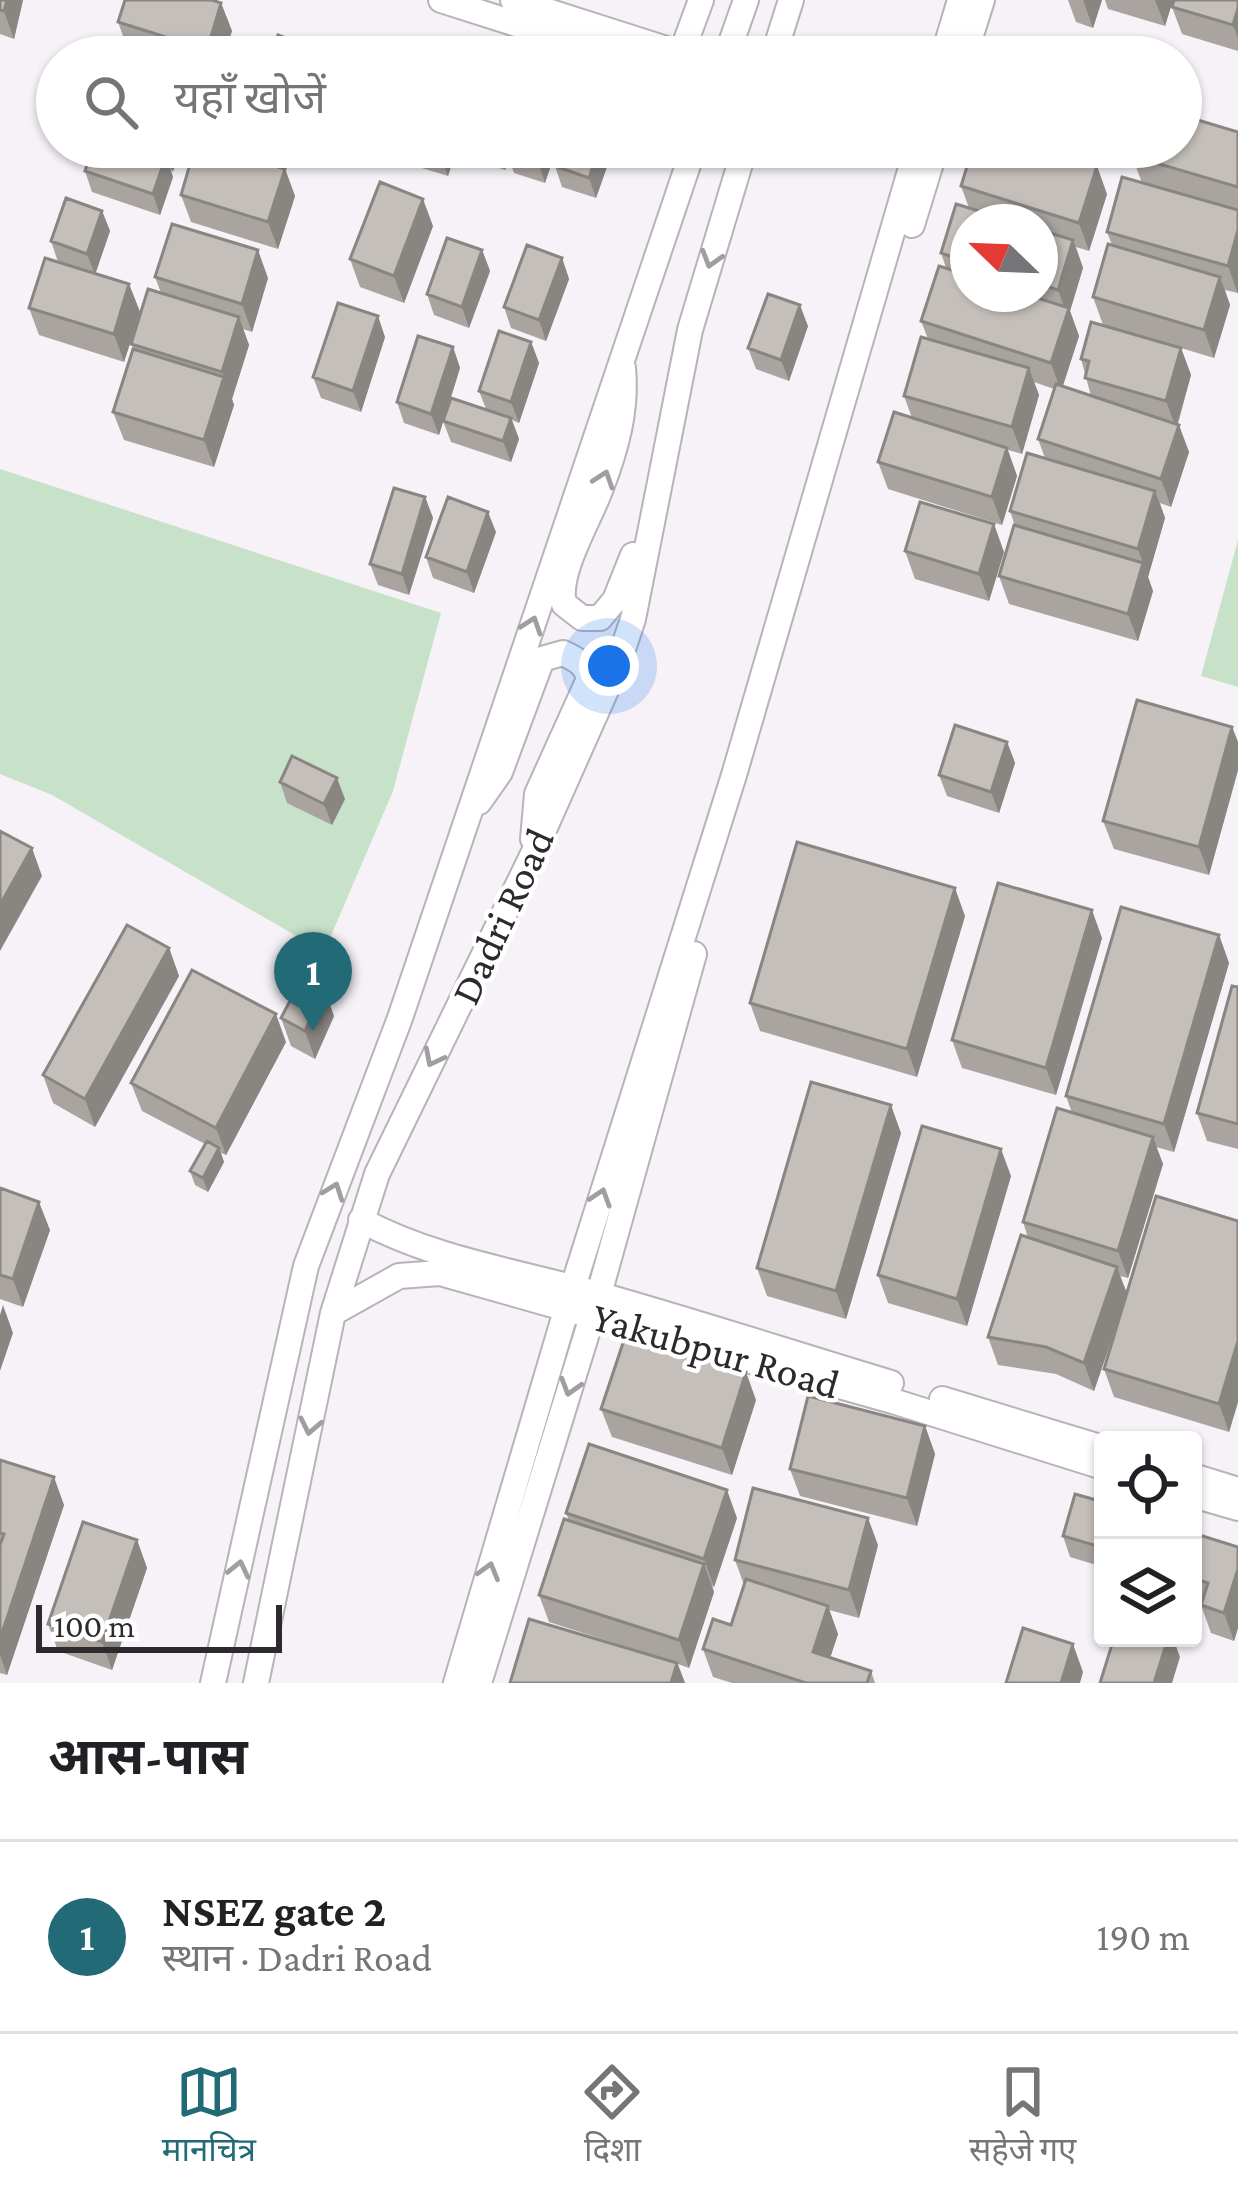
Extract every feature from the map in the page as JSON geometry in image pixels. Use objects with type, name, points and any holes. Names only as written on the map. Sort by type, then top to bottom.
[{"type":"street","points":[[441,0],[554,36]]},
{"type":"street","points":[[513,0],[621,36]]},
{"type":"street","points":[[688,36],[700,0]]},
{"type":"street","points":[[733,36],[746,0]]},
{"type":"street","points":[[780,36],[791,0]]},
{"type":"street","points":[[949,36],[960,0]]},
{"type":"street","points":[[971,36],[982,0]]},
{"type":"street","name":"Dadri Road","points":[[213,1683],[306,1266],[403,1010],[687,168]]},
{"type":"street","name":"Dadri Road","points":[[256,1683],[333,1313],[361,1220],[401,1121],[534,852],[619,661],[633,619],[690,330],[740,168]]},
{"type":"street","points":[[456,1683],[570,1298],[754,709],[911,168]]},
{"type":"street","points":[[479,1683],[596,1305],[730,830],[930,168]]},
{"type":"street","points":[[622,359],[626,400],[619,431],[561,593],[572,612],[599,618],[615,600],[662,480]]},
{"type":"street","points":[[466,817],[500,772],[542,659],[563,652],[575,658],[589,679],[537,794],[534,852]]},
{"type":"street","name":"Yakubpur Road","points":[[361,1220],[570,1298],[1094,1445]]},
{"type":"street","name":"Yakubpur Road","points":[[333,1313],[387,1282],[423,1272],[570,1298]]},
{"type":"street","name":"Yakubpur Road","points":[[596,1305],[1094,1464]]},
{"type":"street","points":[[1202,1479],[1238,1490]]},
{"type":"street","points":[[1202,1498],[1238,1508]]},
{"type":"green space","points":[[0,469],[441,613],[393,791],[324,952],[52,795],[0,774]]},
{"type":"green space","points":[[1238,540],[1238,687],[1201,676]]},
{"type":"building","points":[[125,0],[221,3],[211,36],[162,36],[118,22]]},
{"type":"building","points":[[1174,0],[1238,0],[1238,8],[1233,25],[1172,7]]},
{"type":"building","points":[[1202,121],[1238,132],[1238,187],[1173,168],[1202,168]]},
{"type":"building","points":[[86,168],[162,168],[153,194]]},
{"type":"building","points":[[189,168],[285,169],[268,222],[181,195]]},
{"type":"building","points":[[561,168],[592,168],[589,178]]},
{"type":"building","points":[[967,168],[1096,168],[1079,223],[1058,216],[1058,204],[1018,204],[961,186]]},
{"type":"building","points":[[1122,177],[1238,210],[1228,266],[1107,232]]},
{"type":"building","points":[[380,182],[423,199],[394,276],[350,259]]},
{"type":"building","points":[[66,198],[102,211],[87,254],[51,241]]},
{"type":"building","points":[[172,224],[258,250],[242,304],[155,277]]},
{"type":"building","points":[[950,224],[950,256],[941,253]]},
{"type":"building","points":[[1058,235],[1073,240],[1058,290]]},
{"type":"building","points":[[447,238],[482,250],[462,307],[427,294]]},
{"type":"building","points":[[1108,244],[1220,277],[1204,330],[1093,297]]},
{"type":"building","points":[[527,245],[562,258],[539,320],[504,307]]},
{"type":"building","points":[[45,258],[129,284],[114,334],[29,308]]},
{"type":"building","points":[[939,266],[950,269],[950,312],[1058,312],[1058,304],[1069,308],[1051,363],[921,321]]},
{"type":"building","points":[[148,289],[239,317],[222,372],[131,344]]},
{"type":"building","points":[[768,294],[800,305],[781,360],[748,348]]},
{"type":"building","points":[[338,303],[378,316],[353,391],[313,377]]},
{"type":"building","points":[[1091,322],[1181,348],[1166,401],[1085,378],[1089,361],[1081,359]]},
{"type":"building","points":[[499,331],[531,342],[511,402],[479,391]]},
{"type":"building","points":[[418,336],[453,347],[431,414],[397,402]]},
{"type":"building","points":[[921,337],[1029,368],[1012,427],[904,396]]},
{"type":"building","points":[[133,349],[224,377],[204,440],[113,412]]},
{"type":"building","points":[[1056,384],[1179,425],[1161,479],[1038,439]]},
{"type":"building","points":[[451,398],[511,418],[503,441],[443,421]]},
{"type":"building","points":[[894,412],[1007,448],[992,497],[878,462]]},
{"type":"building","points":[[1027,453],[1155,491],[1138,549],[1010,511]]},
{"type":"building","points":[[394,488],[425,497],[402,574],[370,564]]},
{"type":"building","points":[[448,497],[488,512],[467,572],[426,557]]},
{"type":"building","points":[[920,502],[994,524],[979,574],[905,551]]},
{"type":"building","points":[[1014,525],[1143,563],[1128,614],[999,576]]},
{"type":"building","points":[[1137,700],[1232,727],[1199,847],[1103,821]]},
{"type":"building","points":[[955,725],[1007,742],[991,792],[939,775]]},
{"type":"building","points":[[292,756],[337,778],[324,804],[280,782]]},
{"type":"building","points":[[0,831],[32,848],[0,905]]},
{"type":"building","points":[[797,842],[955,888],[907,1049],[750,1003]]},
{"type":"building","points":[[998,883],[1092,910],[1046,1068],[952,1040]]},
{"type":"building","points":[[1121,907],[1219,935],[1164,1124],[1066,1096]]},
{"type":"building","points":[[127,925],[169,948],[85,1099],[43,1075]]},
{"type":"building","points":[[192,970],[276,1014],[216,1128],[131,1083]]},
{"type":"building","points":[[302,978],[324,988],[305,1031],[281,1018]]},
{"type":"building","points":[[1232,986],[1238,987],[1238,1124],[1197,1113]]},
{"type":"building","points":[[811,1082],[891,1105],[836,1291],[757,1268]]},
{"type":"building","points":[[1057,1108],[1153,1137],[1118,1251],[1023,1222]]},
{"type":"building","points":[[922,1126],[1001,1149],[957,1299],[878,1275]]},
{"type":"building","points":[[207,1141],[219,1148],[203,1178],[190,1171]]},
{"type":"building","points":[[0,1188],[39,1202],[13,1279],[0,1275]]},
{"type":"building","points":[[1156,1196],[1238,1221],[1238,1341],[1219,1404],[1104,1369]]},
{"type":"building","points":[[1021,1235],[1117,1267],[1084,1363],[1046,1347],[988,1337]]},
{"type":"building","points":[[626,1334],[746,1372],[722,1448],[601,1409]]},
{"type":"building","points":[[808,1396],[925,1426],[907,1498],[790,1469]]},
{"type":"building","points":[[589,1444],[727,1490],[704,1559],[566,1513]]},
{"type":"building","points":[[0,1460],[54,1477],[0,1639],[4,1534],[0,1533]]},
{"type":"building","points":[[753,1488],[868,1518],[849,1590],[735,1560]]},
{"type":"building","points":[[1075,1494],[1094,1499],[1094,1545],[1063,1536]]},
{"type":"building","points":[[564,1519],[704,1564],[679,1640],[539,1595]]},
{"type":"building","points":[[83,1522],[137,1540],[102,1642],[48,1624]]},
{"type":"building","points":[[1202,1536],[1238,1547],[1238,1569],[1224,1613],[1202,1605],[1208,1583],[1202,1581]]},
{"type":"building","points":[[746,1579],[828,1606],[813,1652],[871,1671],[867,1683],[806,1683],[703,1649],[713,1619],[731,1625]]},
{"type":"building","points":[[529,1619],[677,1663],[671,1683],[510,1683]]},
{"type":"building","points":[[1023,1628],[1073,1644],[1061,1683],[1006,1683]]},
{"type":"building","points":[[1111,1647],[1165,1647],[1154,1683],[1100,1683]]},
{"type":"place","name":"NSEZ gate 2","points":[[313,1031]]}]
